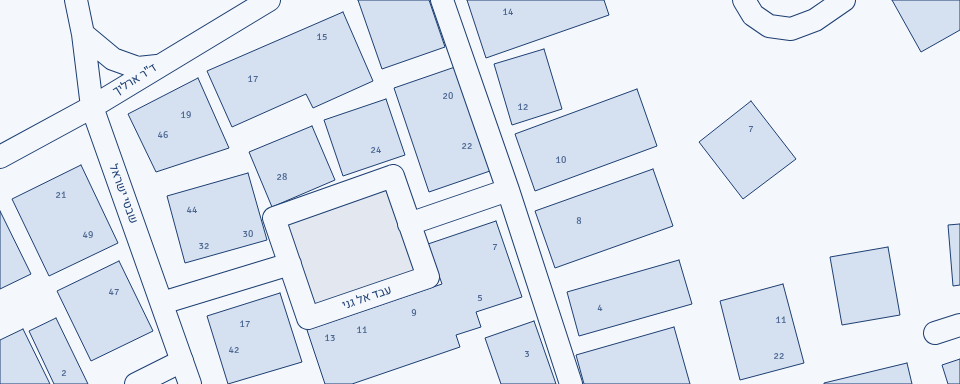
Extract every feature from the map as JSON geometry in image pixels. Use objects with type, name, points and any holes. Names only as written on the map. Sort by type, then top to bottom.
[{"type":"street","name":"שבטי ישראל","points":[[76,0],[83,34],[92,107],[190,384]]},
{"type":"street","name":"ד\"ר ארליך","points":[[0,157],[92,107],[157,66],[269,0]]},
{"type":"street","points":[[442,0],[508,190],[571,384]]},
{"type":"street","points":[[744,0],[753,15],[769,26],[791,29],[815,20],[844,0]]},
{"type":"street","points":[[83,34],[113,59],[138,68],[157,66]]},
{"type":"street","name":"עבד אל גני","points":[[393,176],[428,277],[308,318],[290,264],[274,218],[393,176]]},
{"type":"street","points":[[409,224],[508,190]]},
{"type":"street","points":[[162,303],[290,264]]},
{"type":"street","points":[[935,333],[960,325]]},
{"type":"street","points":[[136,384],[182,361]]},
{"type":"shaded area","points":[[393,176],[428,277],[308,318],[274,218]]},
{"type":"building","points":[[358,0],[429,0],[445,47],[382,69]]},
{"type":"building","points":[[467,0],[604,0],[609,15],[486,58]]},
{"type":"building","points":[[892,0],[960,0],[960,30],[921,52]]},
{"type":"building","points":[[343,12],[373,81],[313,108],[306,94],[232,127],[207,71]]},
{"type":"building","points":[[544,49],[562,109],[512,125],[494,64]]},
{"type":"building","points":[[455,67],[490,171],[429,192],[394,88]]},
{"type":"building","points":[[198,78],[229,148],[156,172],[128,114]]},
{"type":"building","points":[[637,89],[657,146],[535,191],[515,134]]},
{"type":"building","points":[[386,99],[405,155],[343,176],[324,120]]},
{"type":"building","points":[[751,101],[796,159],[743,199],[699,142]]},
{"type":"building","points":[[312,126],[335,180],[272,207],[249,152]]},
{"type":"building","points":[[81,165],[118,243],[49,276],[12,199]]},
{"type":"building","points":[[653,169],[673,226],[555,268],[535,211]]},
{"type":"building","points":[[248,173],[267,240],[185,263],[167,196]]},
{"type":"building","points":[[0,211],[31,274],[0,289]]},
{"type":"building","points":[[496,221],[522,297],[476,312],[481,327],[456,335],[460,347],[352,384],[325,384],[307,330],[442,284],[428,244]]},
{"type":"building","points":[[960,224],[960,285],[953,286],[948,225]]},
{"type":"building","points":[[888,247],[900,315],[842,325],[830,257]]},
{"type":"building","points":[[679,260],[692,304],[579,336],[567,292]]},
{"type":"building","points":[[119,261],[153,331],[91,361],[57,291]]},
{"type":"building","points":[[783,284],[804,363],[740,380],[720,301]]},
{"type":"building","points":[[280,293],[302,362],[228,384],[207,316]]},
{"type":"building","points":[[56,318],[88,384],[54,384],[29,331]]},
{"type":"building","points":[[534,321],[556,384],[501,384],[485,338]]},
{"type":"building","points":[[674,327],[690,384],[584,384],[576,355]]},
{"type":"building","points":[[23,329],[50,384],[0,384],[0,340]]},
{"type":"building","points":[[960,359],[960,384],[948,384],[942,365]]},
{"type":"building","points":[[907,363],[912,384],[824,384],[824,383]]}]
